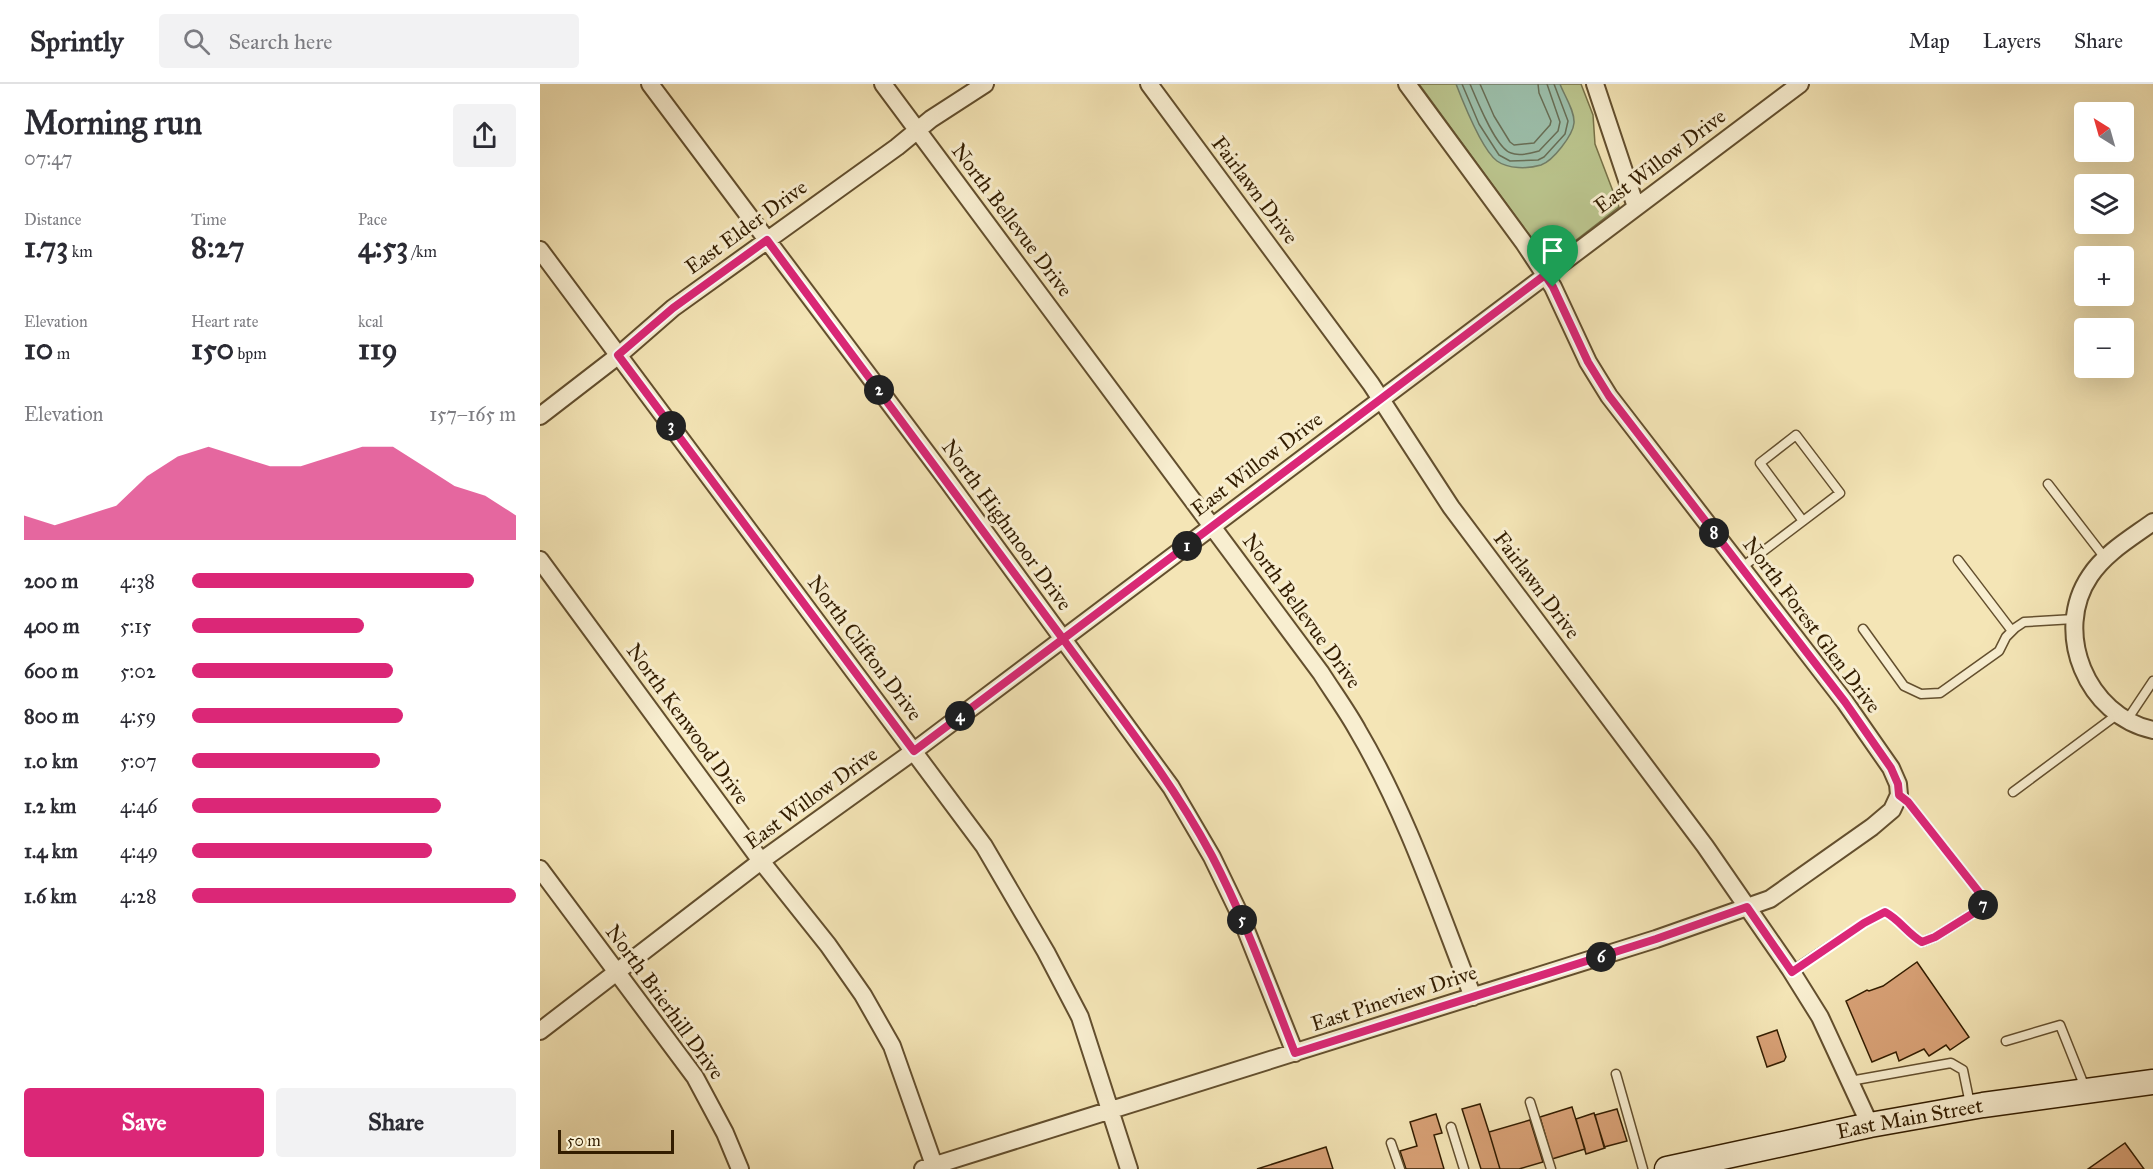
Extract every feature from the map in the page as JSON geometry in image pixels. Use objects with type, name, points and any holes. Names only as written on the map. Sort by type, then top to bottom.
[{"type":"main road","name":"East Main Street","points":[[1667,1169],[1870,1125],[1971,1107],[2153,1082]]},
{"type":"street","name":"North Highmoor Drive","points":[[650,84],[1171,787],[1212,857],[1240,915],[1295,1053]]},
{"type":"street","name":"North Bellevue Drive","points":[[883,84],[1321,673],[1359,732],[1417,853],[1473,997]]},
{"type":"street","name":"East Elder Drive","points":[[540,416],[618,355],[673,308],[931,118],[985,84]]},
{"type":"street","name":"Fairlawn Drive","points":[[1149,84],[1381,399],[1451,507],[1705,846],[1792,972],[1820,1017],[1870,1125]]},
{"type":"street","name":"North Forest Glen Drive","points":[[1407,84],[1553,287],[1588,362],[1609,396],[1845,702],[1891,768],[1898,784],[1899,795]]},
{"type":"street","points":[[1595,84],[1636,207]]},
{"type":"street","name":"East Willow Drive","points":[[540,1031],[761,861],[914,751],[1800,84]]},
{"type":"street","name":"North Clifton Drive","points":[[540,250],[984,846],[1046,952],[1080,1017],[1129,1169]]},
{"type":"street","points":[[2153,522],[2105,558],[2089,576],[2079,598],[2074,619],[2077,656],[2097,693],[2122,717],[2153,730]]},
{"type":"street","name":"North Kenwood Drive","points":[[540,560],[761,861],[828,945],[863,995],[892,1046],[929,1167]]},
{"type":"street","name":"East Pineview Drive","points":[[929,1167],[1656,939],[1770,899],[1892,810],[1899,795]]},
{"type":"street","name":"North Brierhill Drive","points":[[540,869],[695,1077],[725,1133],[740,1169]]},
{"type":"lane","points":[[1741,568],[1840,493],[1796,435],[1760,463],[1803,521]]},
{"type":"lane","points":[[2048,484],[2105,558]]},
{"type":"lane","points":[[1958,560],[2012,631]]},
{"type":"lane","points":[[1863,629],[1904,686],[1921,694],[1940,693],[1999,651],[2012,631],[2025,622],[2074,619]]},
{"type":"lane","points":[[2013,792],[2122,717],[2153,681]]},
{"type":"lane","points":[[1792,972],[1864,923],[1885,912],[1897,918],[1910,934],[1922,942],[1935,937],[1971,915],[1984,904],[1982,896],[1908,802],[1899,795]]},
{"type":"lane","points":[[2007,1041],[2060,1025],[2087,1091]]},
{"type":"lane","points":[[1850,1081],[1951,1063],[1963,1070],[1971,1107]]},
{"type":"lane","points":[[1616,1074],[1643,1169]]},
{"type":"lane","points":[[1530,1102],[1551,1169]]},
{"type":"lane","points":[[1451,1127],[1464,1169]]},
{"type":"lane","points":[[1391,1143],[1400,1169]]},
{"type":"green space","points":[[1419,84],[1581,84],[1593,115],[1595,144],[1619,207],[1553,258],[1541,251]]},
{"type":"water","points":[[1456,84],[1560,84],[1573,113],[1573,128],[1566,141],[1546,163],[1518,168],[1507,166],[1497,161],[1485,147]]},
{"type":"building","points":[[1917,962],[1969,1037],[1950,1050],[1946,1045],[1929,1056],[1924,1049],[1899,1061],[1896,1052],[1872,1062],[1846,1001],[1867,990],[1883,986]]},
{"type":"building","points":[[1777,1030],[1786,1057],[1784,1061],[1767,1067],[1757,1037]]},
{"type":"building","points":[[1480,1104],[1500,1169],[1481,1169],[1462,1109]]},
{"type":"building","points":[[1572,1107],[1585,1149],[1552,1159],[1540,1117]]},
{"type":"building","points":[[1617,1109],[1627,1141],[1604,1147],[1595,1115]]},
{"type":"building","points":[[1594,1113],[1605,1148],[1586,1154],[1576,1119]]},
{"type":"building","points":[[1436,1114],[1442,1133],[1434,1135],[1444,1169],[1406,1169],[1400,1151],[1417,1146],[1410,1122]]},
{"type":"building","points":[[1530,1120],[1543,1162],[1519,1169],[1500,1169],[1489,1132]]},
{"type":"building","points":[[2125,1143],[2144,1169],[2088,1169]]},
{"type":"building","points":[[1326,1147],[1333,1169],[1257,1169]]},
{"type":"route","points":[[1553,287],[1545,275],[1063,639],[767,240],[673,308],[618,355],[914,751],[1063,639],[1171,787],[1212,857],[1240,915],[1295,1053],[1656,939],[1747,907],[1792,972],[1864,923],[1885,912],[1897,918],[1910,934],[1922,942],[1935,937],[1980,909],[1984,904],[1982,896],[1908,802],[1899,795],[1898,784],[1891,768],[1845,702],[1609,396],[1588,362],[1553,287]]}]
